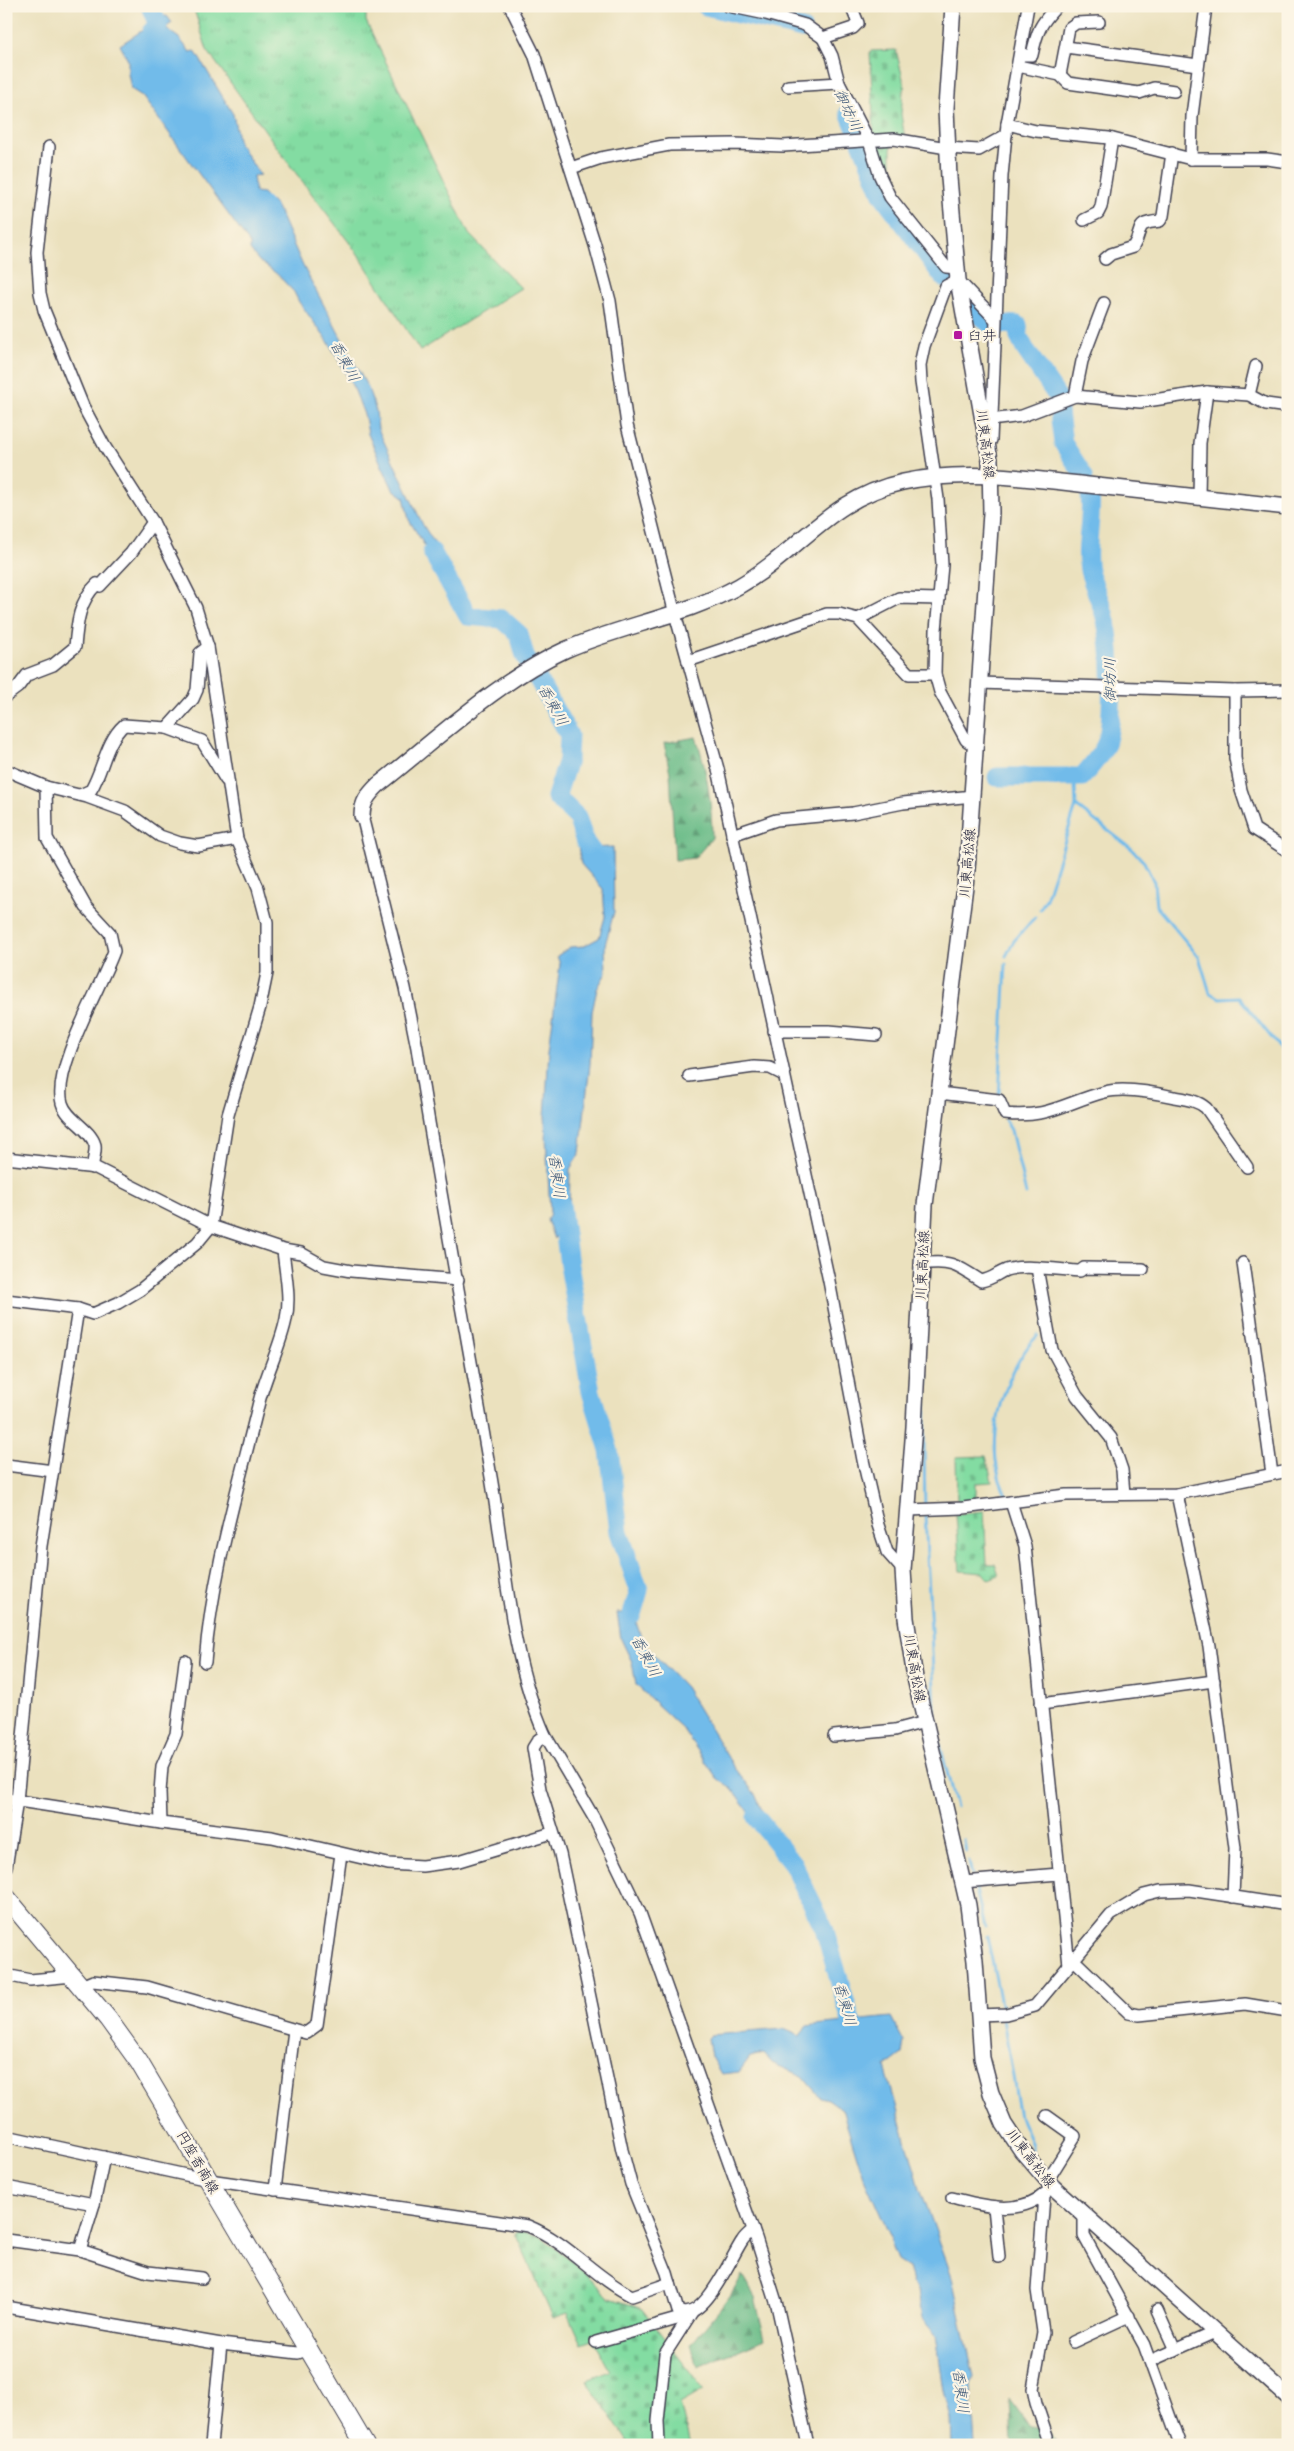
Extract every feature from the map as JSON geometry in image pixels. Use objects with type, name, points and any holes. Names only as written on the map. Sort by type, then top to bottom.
[{"type":"main road","name":"川東高松線","points":[[952,6],[946,108],[947,148],[957,274],[990,460],[991,513],[968,870],[925,1205],[909,1510],[903,1570],[907,1627],[915,1678],[963,1882],[975,1961],[982,2058],[991,2093],[1004,2124],[1048,2188],[1084,2215],[1288,2396]]},
{"type":"main road","points":[[362,816],[362,805],[367,795],[492,695],[566,650],[632,625],[675,614],[738,587],[769,567],[815,526],[855,498],[904,481],[934,477],[1020,478],[1288,507]]},
{"type":"main road","name":"円座香南線","points":[[6,1897],[108,2019],[139,2062],[365,2445]]},
{"type":"street","points":[[510,6],[534,54],[571,168],[610,301],[627,425],[675,614],[718,769],[830,1281],[863,1460],[878,1525],[887,1552],[903,1570]]},
{"type":"street","points":[[728,6],[767,10],[805,25],[823,38],[832,56],[836,84],[890,197],[946,267],[957,274],[994,318]]},
{"type":"street","points":[[823,38],[853,28],[858,23],[851,6]]},
{"type":"street","points":[[990,460],[994,318],[1002,176],[1007,130],[1028,6]]},
{"type":"street","points":[[1019,60],[1032,55],[1037,31],[1043,21],[1057,6]]},
{"type":"street","points":[[1191,159],[1192,116],[1206,6]]},
{"type":"street","points":[[1060,76],[1070,28],[1076,23],[1099,22]]},
{"type":"street","points":[[1066,47],[1198,65]]},
{"type":"street","points":[[1019,60],[1060,76],[1068,83],[1139,93],[1154,88],[1174,91]]},
{"type":"street","points":[[788,86],[836,84]]},
{"type":"street","points":[[571,168],[601,158],[669,145],[734,144],[783,146],[894,140],[947,148],[978,150],[1007,130],[1112,139],[1191,159],[1267,159],[1288,162]]},
{"type":"street","points":[[1084,220],[1098,213],[1101,207],[1112,139]]},
{"type":"street","points":[[6,1300],[78,1308],[92,1314],[132,1295],[197,1243],[211,1226],[228,1115],[260,1007],[267,973],[267,922],[258,888],[237,839],[208,647],[196,608],[153,522],[105,446],[83,406],[44,310],[40,293],[38,252],[49,147]]},
{"type":"street","points":[[1105,259],[1111,254],[1133,247],[1140,226],[1144,223],[1160,221],[1163,216],[1172,153]]},
{"type":"street","points":[[957,274],[946,286],[920,365],[938,500],[942,565],[936,630],[935,674],[940,692],[966,740],[976,748]]},
{"type":"street","points":[[1075,396],[1082,361],[1104,303]]},
{"type":"street","points":[[1250,395],[1256,366]]},
{"type":"street","points":[[991,420],[1022,416],[1075,396],[1140,402],[1207,392],[1250,395],[1266,404],[1288,407]]},
{"type":"street","points":[[1199,497],[1200,443],[1207,392]]},
{"type":"street","points":[[6,696],[18,687],[27,675],[53,665],[75,647],[81,606],[91,590],[97,584],[100,586],[131,553],[153,522]]},
{"type":"street","points":[[858,619],[899,598],[939,598]]},
{"type":"street","points":[[688,661],[827,614],[840,614],[858,619],[909,674],[935,674]]},
{"type":"street","points":[[167,728],[193,699],[197,690],[200,653],[208,647]]},
{"type":"street","points":[[980,683],[1235,691],[1288,690]]},
{"type":"street","points":[[1235,691],[1235,758],[1241,790],[1254,829],[1288,851]]},
{"type":"street","points":[[80,795],[91,790],[117,731],[124,725],[167,728],[202,741],[229,785]]},
{"type":"street","points":[[6,770],[46,786],[80,795],[125,811],[160,836],[180,842],[198,846],[237,839]]},
{"type":"street","points":[[46,786],[47,838],[86,907],[110,933],[114,951],[69,1051],[61,1091],[61,1102],[66,1112],[92,1139],[95,1146],[92,1168]]},
{"type":"street","points":[[732,835],[776,820],[853,813],[903,803],[973,796]]},
{"type":"street","points":[[362,816],[405,988],[458,1280],[516,1638],[526,1688],[545,1735],[594,1818],[640,1913],[753,2230],[776,2306],[808,2445]]},
{"type":"street","points":[[774,1031],[829,1031],[876,1035]]},
{"type":"street","points":[[689,1076],[754,1067],[770,1068],[784,1075]]},
{"type":"street","points":[[938,1093],[1000,1100],[1005,1114],[1026,1116],[1046,1113],[1107,1091],[1152,1092],[1200,1102],[1247,1167]]},
{"type":"street","points":[[6,1158],[92,1168],[211,1226],[283,1250],[301,1254],[324,1266],[351,1271],[458,1280]]},
{"type":"street","points":[[205,1662],[209,1615],[222,1550],[266,1375],[286,1320],[288,1308],[283,1250]]},
{"type":"street","points":[[921,1264],[942,1261],[959,1266],[981,1281],[993,1279],[1007,1270],[1037,1268],[1080,1271],[1084,1268],[1143,1269]]},
{"type":"street","points":[[1243,1263],[1272,1474]]},
{"type":"street","points":[[1037,1268],[1052,1350],[1077,1396],[1111,1438],[1122,1470],[1124,1494]]},
{"type":"street","points":[[6,1867],[41,1546],[78,1308]]},
{"type":"street","points":[[6,1465],[53,1471]]},
{"type":"street","points":[[909,1510],[963,1508],[1066,1495],[1176,1494],[1288,1471]]},
{"type":"street","points":[[1176,1494],[1209,1646],[1214,1681],[1235,1848],[1233,1897]]},
{"type":"street","points":[[1011,1502],[1025,1546],[1059,1874],[1072,1962],[1129,2013],[1139,2016],[1245,2004],[1288,2011]]},
{"type":"street","points":[[161,1824],[160,1792],[162,1766],[176,1734],[184,1661]]},
{"type":"street","points":[[1041,1704],[1214,1681]]},
{"type":"street","points":[[834,1736],[896,1730],[925,1722]]},
{"type":"street","points":[[545,1735],[538,1740],[533,1748],[540,1789],[560,1854],[611,2100],[631,2184],[670,2283],[678,2311],[688,2313]]},
{"type":"street","points":[[12,1800],[161,1824],[272,1837],[388,1864],[422,1866],[459,1861],[552,1833]]},
{"type":"street","points":[[6,1975],[30,1980],[93,1981],[147,1987],[306,2033],[317,2024],[342,1854]]},
{"type":"street","points":[[963,1882],[1059,1874]]},
{"type":"street","points":[[978,2014],[1006,2014],[1035,2006],[1112,1915],[1144,1895],[1160,1890],[1189,1890],[1288,1905]]},
{"type":"street","points":[[275,2190],[294,2030]]},
{"type":"street","points":[[1047,2116],[1075,2136],[1048,2188],[1037,2290],[1043,2332],[1033,2389],[1047,2436]]},
{"type":"street","points":[[6,2136],[209,2180],[528,2226],[544,2233],[568,2249],[616,2288],[632,2296],[670,2283]]},
{"type":"street","points":[[80,2250],[94,2204],[104,2157]]},
{"type":"street","points":[[6,2187],[94,2204]]},
{"type":"street","points":[[952,2198],[1007,2208],[1028,2204],[1048,2188]]},
{"type":"street","points":[[994,2207],[999,2257]]},
{"type":"street","points":[[1084,2215],[1084,2236],[1129,2316],[1150,2361],[1180,2445]]},
{"type":"street","points":[[596,2342],[677,2319],[702,2305],[729,2266],[743,2239],[753,2230]]},
{"type":"street","points":[[6,2240],[80,2250],[148,2272],[202,2278]]},
{"type":"street","points":[[6,2307],[221,2344],[298,2353],[309,2349]]},
{"type":"street","points":[[1157,2310],[1175,2350]]},
{"type":"street","points":[[659,2445],[658,2421],[665,2354],[688,2313]]},
{"type":"street","points":[[1073,2342],[1129,2316]]},
{"type":"street","points":[[1150,2361],[1215,2332]]},
{"type":"street","points":[[211,2445],[221,2344]]},
{"type":"green space","points":[[193,6],[366,6],[366,21],[469,234],[521,288],[420,351],[358,254],[292,168],[207,50]]},
{"type":"green space","points":[[896,50],[905,87],[901,114],[905,139],[874,137],[870,51]]},
{"type":"green space","points":[[875,143],[891,143],[891,192]]},
{"type":"green space","points":[[696,737],[708,787],[712,838],[695,858],[675,860],[670,773],[664,743]]},
{"type":"green space","points":[[986,1456],[992,1482],[976,1483],[976,1502],[957,1502],[956,1457]]},
{"type":"green space","points":[[984,1511],[987,1564],[995,1564],[999,1576],[989,1580],[983,1573],[960,1571],[956,1514]]},
{"type":"green space","points":[[521,2231],[540,2236],[574,2263],[610,2298],[641,2308],[704,2390],[680,2404],[690,2445],[630,2445],[587,2380],[611,2371],[593,2340],[582,2344],[568,2313],[553,2318],[515,2233]]},
{"type":"green space","points":[[742,2275],[755,2297],[765,2339],[698,2367],[691,2345],[725,2303]]},
{"type":"green space","points":[[1010,2400],[1030,2428],[1047,2428],[1060,2445],[1012,2445]]},
{"type":"water","points":[[152,12],[160,17],[167,16],[172,23],[165,28],[179,38],[190,52],[195,51],[233,114],[239,144],[260,175],[253,176],[255,192],[263,193],[277,207],[303,266],[368,388],[376,411],[378,429],[423,525],[442,555],[447,570],[440,580],[431,556],[409,520],[404,497],[393,489],[382,466],[368,434],[365,417],[355,391],[329,343],[299,302],[294,292],[277,274],[259,261],[250,250],[250,244],[142,96],[131,89],[128,60],[120,45],[152,24]]},
{"type":"water","points":[[578,846],[588,848],[613,847],[614,912],[605,945],[606,973],[597,989],[592,1012],[590,1064],[580,1153],[570,1169],[569,1222],[562,1233],[558,1231],[554,1239],[547,1220],[550,1213],[545,1117],[549,1049],[560,964],[557,956],[570,947],[584,946],[599,938],[605,917],[603,889],[581,864]]},
{"type":"water","points":[[644,1589],[645,1601],[636,1622],[643,1643],[685,1687],[732,1764],[755,1794],[775,1841],[762,1829],[732,1789],[717,1778],[682,1728],[636,1685],[632,1662],[621,1639],[617,1613],[626,1613],[633,1609],[636,1591]]},
{"type":"water","points":[[891,2017],[904,2042],[902,2054],[885,2067],[920,2188],[951,2273],[974,2377],[971,2385],[975,2445],[952,2445],[951,2419],[944,2391],[936,2335],[922,2319],[918,2289],[912,2283],[908,2267],[897,2260],[892,2248],[891,2238],[863,2176],[842,2109],[828,2099],[820,2097],[802,2076],[772,2063],[764,2054],[750,2057],[739,2072],[721,2074],[711,2057],[708,2038],[711,2035],[784,2029],[800,2036],[806,2026]]},
{"type":"waterway","name":"香東川","points":[[150,6],[158,25],[151,32]]},
{"type":"waterway","name":"御坊川","points":[[706,6],[802,29]]},
{"type":"waterway","name":"御坊川","points":[[849,112],[882,194],[944,278]]},
{"type":"waterway","name":"御坊川","points":[[975,311],[990,324]]},
{"type":"waterway","name":"御坊川","points":[[998,324],[1018,325],[1019,337],[1025,349],[1057,396],[1063,443],[1084,476]]},
{"type":"waterway","name":"御坊川","points":[[997,777],[1082,777],[1105,746],[1110,720],[1111,663],[1105,617],[1089,570],[1090,494]]},
{"type":"waterway","name":"香東川","points":[[432,552],[468,616],[502,619],[519,634],[525,656],[569,735],[568,760],[556,797],[577,817],[585,842],[604,868]]},
{"type":"waterway","points":[[1077,777],[1075,784],[1076,806],[1132,849],[1144,862],[1154,882],[1156,906],[1199,957],[1210,993],[1220,998],[1239,997],[1279,1047],[1288,1063]]},
{"type":"waterway","points":[[1040,909],[1046,899],[1076,806]]},
{"type":"waterway","points":[[1006,956],[1014,941],[1035,917]]},
{"type":"waterway","points":[[999,1097],[1006,964]]},
{"type":"waterway","points":[[1005,1120],[1011,1130],[1026,1194]]},
{"type":"waterway","name":"香東川","points":[[561,1204],[569,1265],[591,1392],[609,1450],[619,1532],[639,1590],[632,1614]]},
{"type":"waterway","points":[[1008,1498],[1000,1480],[996,1459],[999,1413],[1014,1369],[1025,1350],[1038,1335]]},
{"type":"waterway","points":[[927,1374],[924,1445],[925,1515],[936,1729],[956,1807]]},
{"type":"waterway","name":"香東川","points":[[756,1817],[793,1864],[824,1928],[858,2045]]},
{"type":"waterway","points":[[964,1840],[966,1852]]},
{"type":"waterway","points":[[969,1862],[972,1875]]},
{"type":"waterway","points":[[975,1886],[985,1927]]},
{"type":"waterway","points":[[987,1936],[1002,2009]]},
{"type":"waterway","points":[[1003,2019],[1020,2117],[1032,2145],[1032,2153]]},
{"type":"place","name":"臼井","points":[[958,335]]}]
